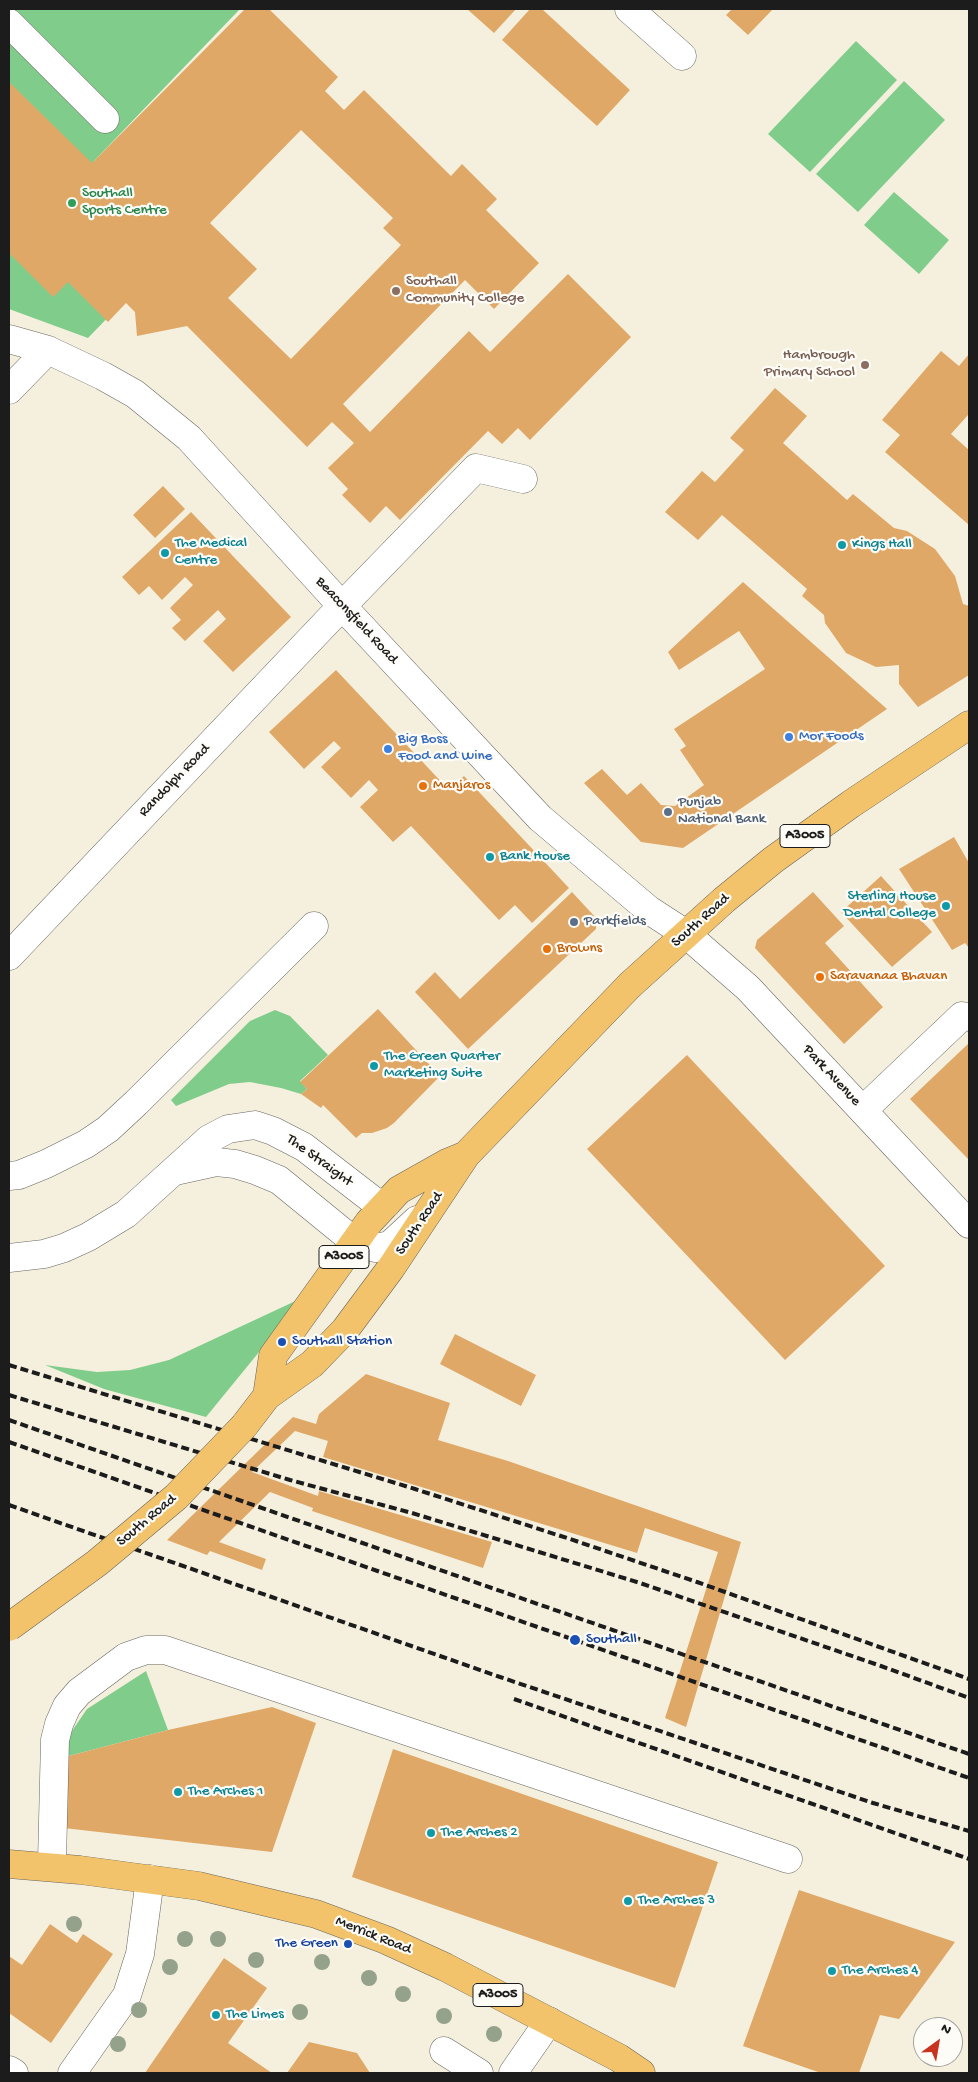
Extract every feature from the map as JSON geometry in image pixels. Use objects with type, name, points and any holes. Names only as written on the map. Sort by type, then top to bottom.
[{"type":"main road","name":"South Road","points":[[9,1627],[98,1562],[176,1498],[244,1426],[267,1396],[312,1364],[345,1330],[391,1268],[466,1155],[646,969],[772,860],[851,804],[969,725]]},
{"type":"main road","name":"South Road","points":[[267,1396],[273,1356],[355,1242],[386,1204],[399,1190],[447,1163],[466,1155]]},
{"type":"main road","name":"Merrick Road","points":[[9,1848],[80,1870]]},
{"type":"main road","name":"Merrick Road","points":[[9,1864],[80,1870],[199,1886],[316,1914],[386,1940],[444,1967],[549,2020],[619,2058],[642,2073]]},
{"type":"street","points":[[629,9],[682,56]]},
{"type":"street","points":[[9,24],[105,119]]},
{"type":"street","name":"Beaconsfield Road","points":[[9,339],[48,350],[103,376],[135,394],[188,438],[540,818],[649,910],[686,934]]},
{"type":"street","points":[[9,390],[48,350]]},
{"type":"street","name":"Randolph Road","points":[[9,956],[476,468],[523,479]]},
{"type":"street","points":[[9,1176],[19,1175],[46,1164],[86,1144],[108,1128],[143,1096],[314,926]]},
{"type":"street","name":"Park Avenue","points":[[686,934],[748,988],[969,1224]]},
{"type":"street","points":[[863,1110],[962,1016],[969,1017]]},
{"type":"street","name":"The Straight","points":[[9,1258],[44,1254],[64,1248],[88,1237],[126,1214],[209,1139],[228,1129],[255,1125],[273,1131],[304,1147],[374,1201],[386,1204]]},
{"type":"street","name":"The Straight","points":[[174,1172],[216,1162],[235,1164],[255,1170],[279,1180],[355,1242]]},
{"type":"street","points":[[355,1242],[376,1248],[390,1245],[433,1205]]},
{"type":"street","points":[[52,1862],[55,1740],[59,1724],[67,1706],[79,1692],[126,1657],[146,1650],[165,1650],[788,1859]]},
{"type":"street","points":[[72,2073],[127,1995],[140,1954],[150,1879]]},
{"type":"street","points":[[513,2073],[549,2020]]},
{"type":"street","points":[[444,2051],[479,2073]]},
{"type":"street","points":[[9,2070],[14,2073]]},
{"type":"green space","name":"Southall Sports Centre","points":[[9,9],[240,9],[94,161],[178,245],[88,338],[9,309]]},
{"type":"green space","points":[[856,41],[897,80],[810,172],[768,134]]},
{"type":"green space","points":[[904,81],[945,120],[858,212],[816,174]]},
{"type":"green space","points":[[894,192],[949,240],[919,274],[864,225]]},
{"type":"green space","points":[[275,1010],[290,1016],[328,1055],[300,1081],[307,1089],[301,1094],[250,1082],[229,1084],[176,1106],[171,1100],[250,1021]]},
{"type":"green space","points":[[304,1297],[206,1417],[104,1389],[45,1365],[97,1372],[130,1370],[169,1360]]},
{"type":"green space","points":[[146,1671],[168,1730],[65,1757],[65,1741],[87,1709]]},
{"type":"building","points":[[245,9],[269,9],[338,77],[325,91],[344,110],[364,90],[451,176],[462,164],[497,199],[486,210],[539,263],[494,309],[465,280],[343,404],[370,432],[469,331],[490,352],[568,274],[631,337],[530,440],[518,428],[502,444],[488,431],[400,520],[386,506],[370,523],[342,495],[348,489],[328,468],[354,443],[332,422],[307,447],[187,326],[137,336],[135,312],[126,303],[108,322],[68,282],[53,297],[9,253],[9,82],[92,163]],"holes":[[[301,130],[393,218],[383,228],[401,245],[291,359],[228,298],[257,269],[210,223]]]},
{"type":"building","points":[[467,9],[516,9],[494,33]]},
{"type":"building","points":[[530,9],[542,9],[630,90],[597,126],[502,40]]},
{"type":"building","points":[[732,9],[773,9],[748,35],[726,15]]},
{"type":"building","points":[[941,351],[959,366],[969,354],[969,416],[951,434],[969,450],[969,525],[885,452],[900,435],[882,420]]},
{"type":"building","name":"Kings Hall","points":[[775,388],[807,416],[783,443],[847,500],[853,494],[894,528],[907,531],[935,549],[955,576],[963,604],[969,606],[969,675],[918,707],[899,684],[899,665],[876,667],[846,653],[825,623],[824,615],[802,596],[807,589],[722,515],[698,540],[665,512],[702,471],[715,482],[744,450],[730,438]]},
{"type":"building","points":[[163,486],[185,509],[155,538],[133,515]]},
{"type":"building","points":[[191,512],[291,617],[233,672],[203,641],[226,619],[218,610],[185,641],[172,628],[181,620],[170,608],[193,585],[185,577],[162,600],[149,586],[139,595],[122,577]]},
{"type":"building","points":[[743,582],[887,709],[683,848],[641,842],[584,783],[602,769],[627,795],[641,783],[661,805],[675,806],[704,785],[680,750],[686,746],[674,729],[765,669],[739,631],[679,670],[668,652]]},
{"type":"building","points":[[336,670],[449,790],[464,776],[569,888],[532,923],[515,905],[499,920],[411,826],[393,842],[360,807],[378,790],[369,780],[351,798],[321,767],[341,748],[334,741],[304,769],[269,732]]},
{"type":"building","name":"Sterling House Dental College","points":[[954,837],[969,863],[969,948],[965,943],[952,950],[899,869]]},
{"type":"building","points":[[881,876],[932,932],[892,967],[841,912]]},
{"type":"building","points":[[572,892],[596,918],[596,929],[468,1049],[415,992],[435,972],[460,999]]},
{"type":"building","name":"Saravanaa Bhavan","points":[[813,892],[844,926],[825,943],[883,1007],[844,1044],[755,948],[757,940]]},
{"type":"building","name":"The Green Quarter Marketing Suite","points":[[378,1009],[440,1076],[394,1123],[387,1128],[372,1133],[362,1133],[356,1138],[323,1105],[321,1108],[301,1094],[307,1089],[300,1082]]},
{"type":"building","points":[[969,1043],[969,1160],[910,1099]]},
{"type":"building","points":[[687,1055],[885,1266],[785,1360],[587,1149]]},
{"type":"building","points":[[455,1334],[536,1375],[521,1406],[440,1364]]},
{"type":"building","points":[[366,1374],[450,1403],[438,1440],[508,1461],[741,1542],[686,1727],[665,1718],[718,1552],[645,1528],[637,1553],[323,1457],[328,1441],[295,1431],[252,1472],[318,1496],[319,1491],[492,1542],[483,1568],[312,1511],[313,1508],[270,1492],[219,1542],[266,1559],[262,1570],[210,1551],[207,1555],[167,1540],[293,1417],[316,1424],[319,1414]]},
{"type":"building","name":"The Arches 1","points":[[272,1707],[316,1723],[272,1852],[64,1828],[65,1757],[168,1730]]},
{"type":"building","points":[[393,1749],[718,1862],[675,1988],[352,1877]]},
{"type":"building","name":"The Arches 4","points":[[799,1890],[955,1942],[899,2019],[880,2015],[859,2073],[821,2073],[743,2046]]},
{"type":"building","points":[[50,1924],[77,1943],[83,1934],[113,1954],[51,2043],[9,2013],[9,1956],[22,1965]]},
{"type":"building","name":"The Limes","points":[[224,1958],[267,1988],[228,2043],[272,2073],[145,2073]]},
{"type":"building","name":"The Limes","points":[[309,2042],[357,2053],[370,2073],[287,2073]]},
{"type":"railway","points":[[9,1365],[415,1489],[570,1539],[969,1679]]},
{"type":"railway","points":[[9,1395],[290,1480],[412,1513],[640,1583],[969,1698]]},
{"type":"railway","points":[[9,1420],[969,1754]]},
{"type":"railway","points":[[9,1442],[969,1778]]},
{"type":"railway","points":[[9,1505],[500,1677],[873,1803],[969,1831]]},
{"type":"railway","points":[[514,1699],[969,1859]]},
{"type":"place","name":"Southall Sports Centre","points":[[72,203]]},
{"type":"place","name":"Southall Community College","points":[[396,291]]},
{"type":"place","name":"Hambrough Primary School","points":[[865,365]]},
{"type":"place","name":"Kings Hall","points":[[842,545]]},
{"type":"place","name":"The Medical Centre","points":[[165,553]]},
{"type":"place","name":"Mor Foods","points":[[789,737]]},
{"type":"place","name":"Big Boss Food and Wine","points":[[388,749]]},
{"type":"place","name":"Manjaros","points":[[423,786]]},
{"type":"place","name":"Punjab National Bank","points":[[668,812]]},
{"type":"place","name":"Bank House","points":[[490,857]]},
{"type":"place","name":"Sterling House Dental College","points":[[946,906]]},
{"type":"place","name":"Parkfields","points":[[574,922]]},
{"type":"place","name":"Browns","points":[[547,949]]},
{"type":"place","name":"Saravanaa Bhavan","points":[[820,977]]},
{"type":"place","name":"The Green Quarter Marketing Suite","points":[[374,1066]]},
{"type":"place","name":"Southall Station","points":[[282,1342]]},
{"type":"place","name":"Southall","points":[[575,1640]]},
{"type":"place","name":"The Arches 1","points":[[178,1792]]},
{"type":"place","name":"The Arches 2","points":[[431,1833]]},
{"type":"place","name":"The Arches 3","points":[[628,1901]]},
{"type":"place","name":"The Green","points":[[348,1944]]},
{"type":"place","name":"The Arches 4","points":[[832,1971]]},
{"type":"place","name":"The Limes","points":[[216,2015]]}]
